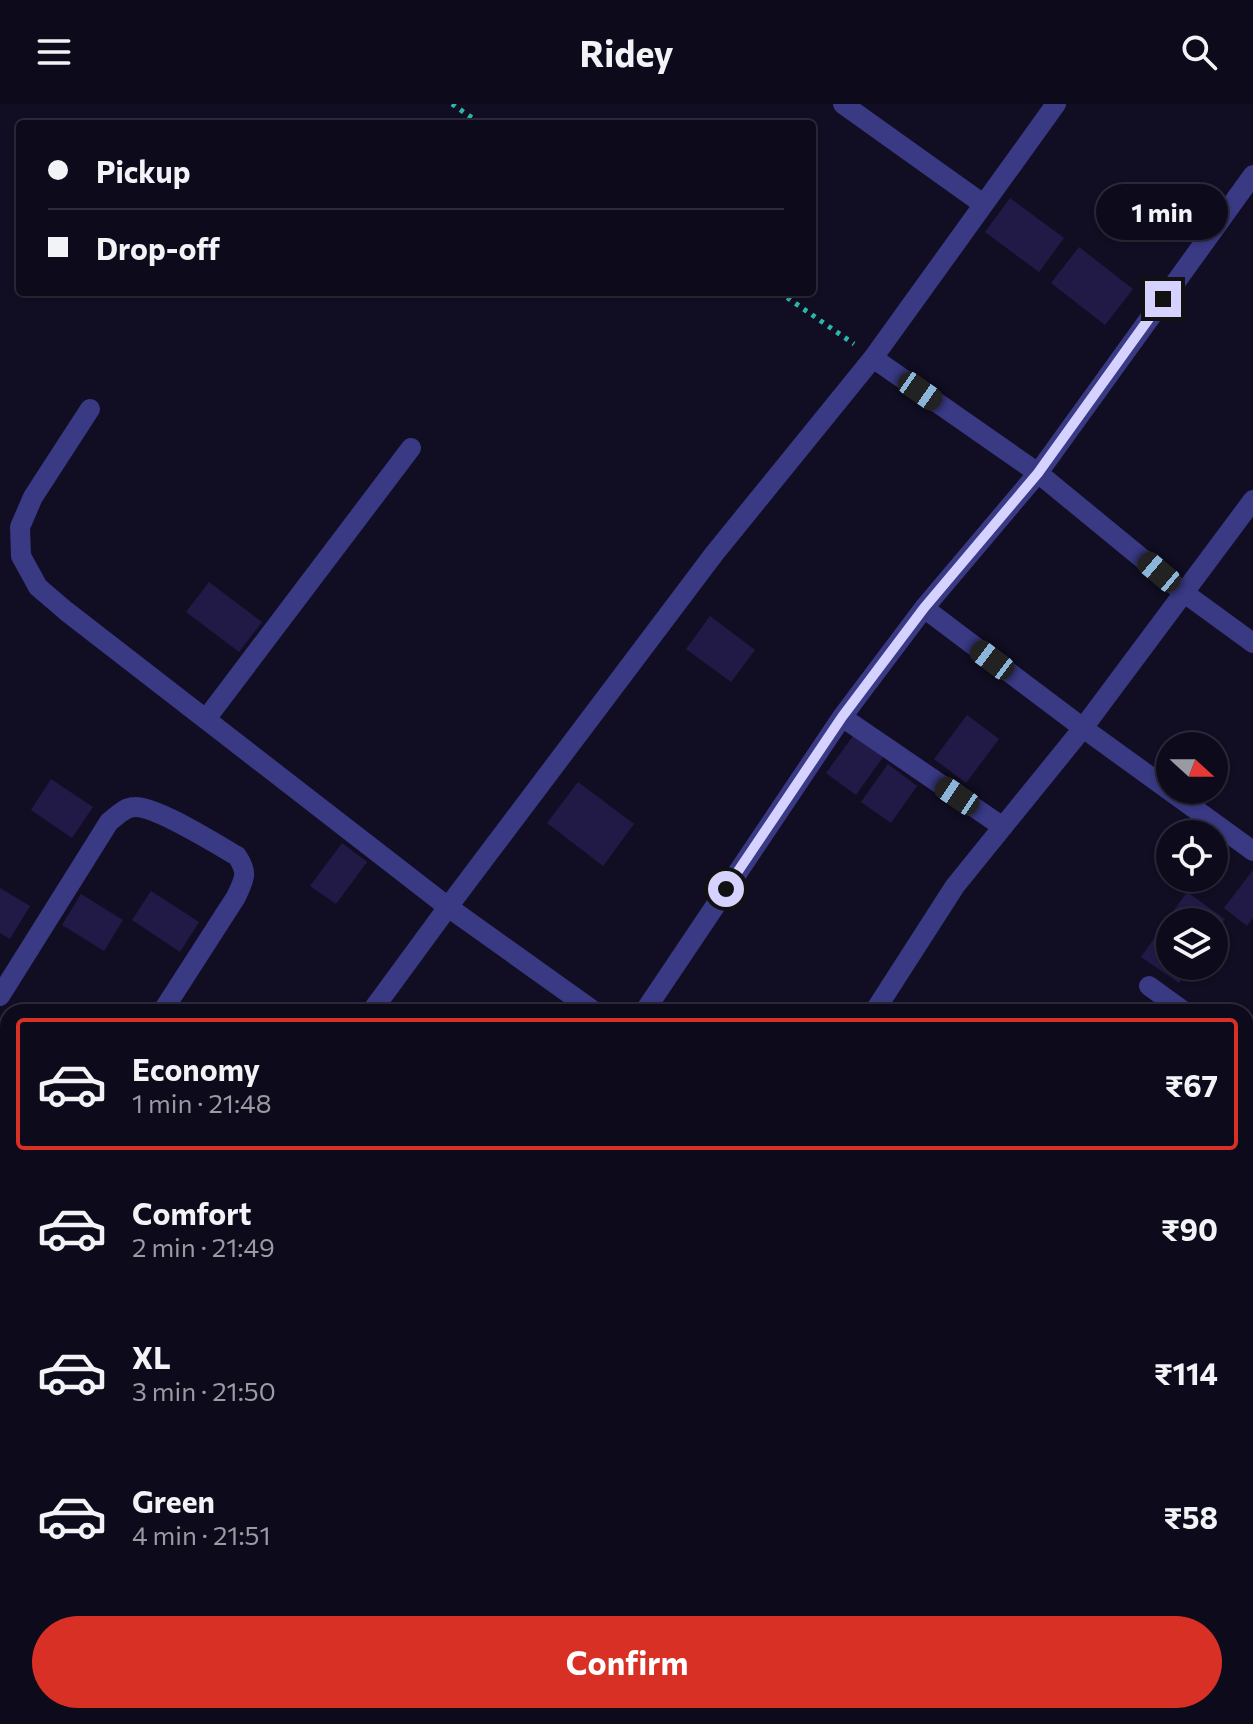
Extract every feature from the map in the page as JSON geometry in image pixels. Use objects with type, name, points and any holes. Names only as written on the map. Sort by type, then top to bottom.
[{"type":"street","points":[[843,104],[983,204]]},
{"type":"street","points":[[377,1004],[714,554],[873,358],[1056,104]]},
{"type":"street","points":[[649,1004],[842,717],[924,608],[1038,473],[1253,175]]},
{"type":"street","points":[[873,358],[1038,473],[1183,592],[1253,643]]},
{"type":"street","points":[[90,409],[33,497],[20,527],[21,556],[38,587],[448,907],[584,1004]]},
{"type":"street","points":[[206,719],[411,448]]},
{"type":"street","points":[[879,1004],[955,886],[1083,728],[1253,500]]},
{"type":"street","points":[[924,608],[1253,851]]},
{"type":"street","points":[[842,717],[1003,827]]},
{"type":"street","points":[[0,996],[109,822],[123,810],[135,807],[154,810],[237,856],[245,867],[244,879],[236,897],[167,1004]]},
{"type":"street","points":[[1149,986],[1174,1004]]},
{"type":"path","points":[[452,104],[475,120]]},
{"type":"path","points":[[785,296],[873,358]]},
{"type":"building","points":[[1010,198],[1064,238],[1039,272],[985,232]]},
{"type":"building","points":[[1079,247],[1133,289],[1105,325],[1051,283]]},
{"type":"building","points":[[209,582],[262,622],[239,652],[186,612]]},
{"type":"building","points":[[710,616],[755,650],[731,682],[686,649]]},
{"type":"building","points":[[967,715],[999,739],[966,783],[934,759]]},
{"type":"building","points":[[853,736],[883,757],[856,795],[826,773]]},
{"type":"building","points":[[888,764],[917,786],[891,823],[861,802]]},
{"type":"building","points":[[51,779],[93,807],[72,838],[31,810]]},
{"type":"building","points":[[578,782],[634,824],[603,866],[547,823]]},
{"type":"building","points":[[342,843],[367,862],[336,904],[310,886]]},
{"type":"building","points":[[1253,870],[1253,918],[1247,926],[1228,908],[1224,908]]},
{"type":"building","points":[[0,888],[30,906],[10,939],[0,933]]},
{"type":"building","points":[[151,891],[199,922],[180,952],[132,920]]},
{"type":"building","points":[[1187,892],[1210,908],[1176,908]]},
{"type":"building","points":[[81,894],[123,920],[104,951],[62,925]]},
{"type":"building","points":[[1156,936],[1156,967],[1141,957]]},
{"type":"route","points":[[726,889],[842,717],[924,608],[1038,473],[1163,299]]}]
